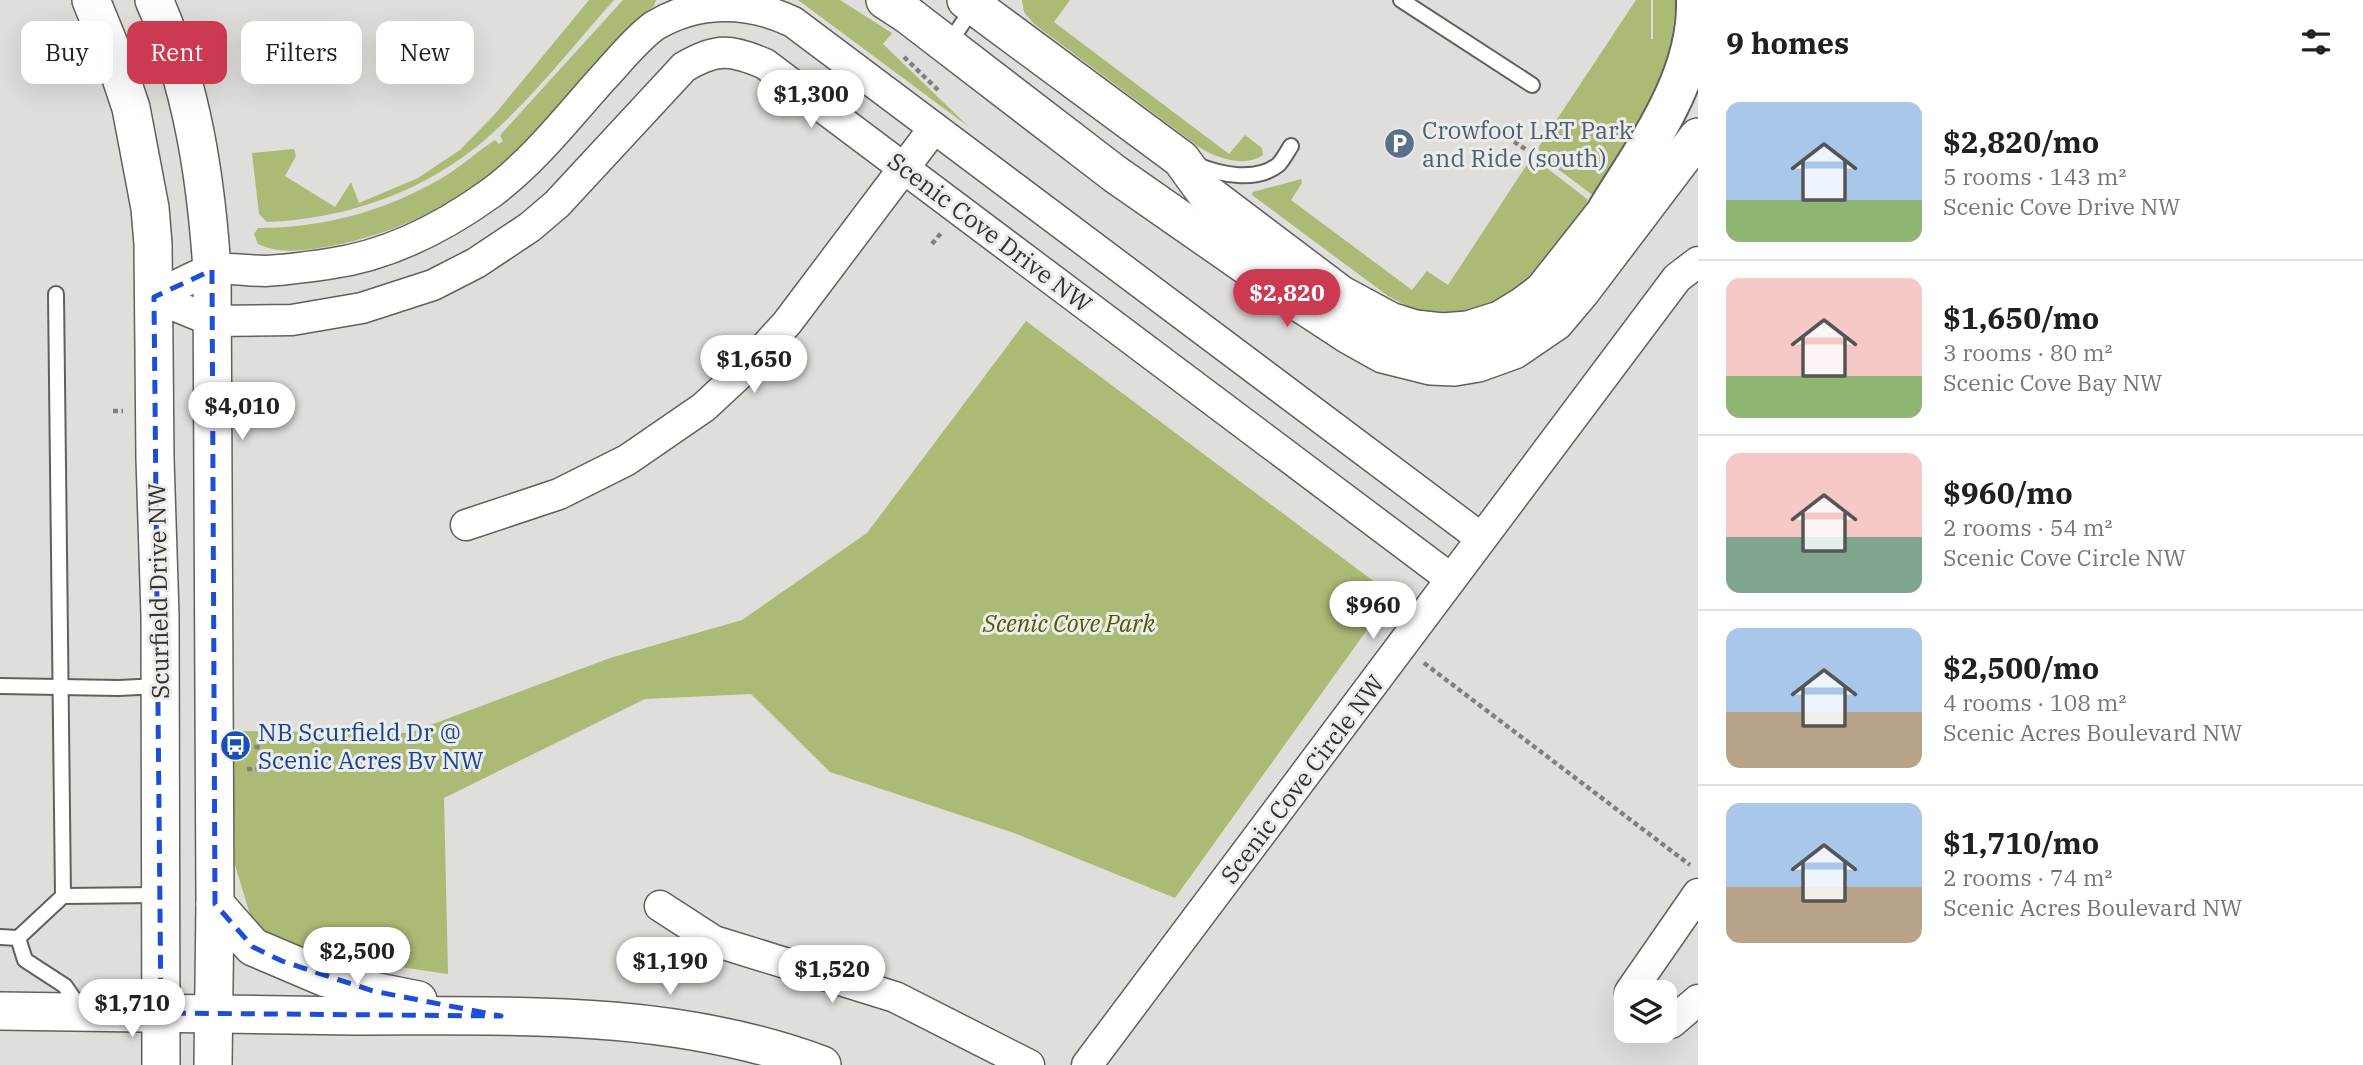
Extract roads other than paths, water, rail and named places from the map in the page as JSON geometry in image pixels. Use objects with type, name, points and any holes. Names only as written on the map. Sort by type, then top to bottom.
[{"type":"highway","points":[[1607,210],[1667,111],[1688,62],[1696,0]]},
{"type":"street","name":"Scurfield Drive NW","points":[[91,0],[131,108],[150,208],[154,297],[160,686],[162,1065]]},
{"type":"street","points":[[154,0],[178,65],[197,139],[207,196],[212,270],[215,904],[213,1065]]},
{"type":"street","points":[[885,0],[1115,174],[1300,303],[1383,354],[1431,366],[1454,367],[1478,363],[1514,350],[1555,322],[1698,138]]},
{"type":"street","points":[[973,2],[1181,159],[1205,192],[1340,294],[1390,321],[1415,329],[1442,332],[1468,330],[1500,320],[1543,291],[1607,210]]},
{"type":"street","name":"Scenic Cove Drive NW","points":[[154,297],[212,270],[263,271],[332,264],[369,255],[417,237],[454,219],[517,172],[654,26],[671,15],[702,4],[748,3],[770,10],[793,22],[1481,538]]},
{"type":"street","name":"Scenic Cove Drive NW","points":[[154,297],[212,321],[292,320],[362,308],[433,285],[476,263],[530,227],[556,204],[684,67],[704,55],[719,52],[745,55],[765,64],[905,167],[1451,579]]},
{"type":"street","points":[[466,525],[559,494],[627,460],[704,407],[747,367],[787,323],[934,128]]},
{"type":"street","name":"Scenic Cove Circle NW","points":[[1087,1065],[1677,278],[1698,262]]},
{"type":"street","points":[[1638,980],[1698,894]]},
{"type":"street","points":[[215,904],[253,947],[282,961],[326,978],[373,991],[501,1016]]},
{"type":"street","points":[[660,906],[714,941],[895,997],[1029,1065]]},
{"type":"street","points":[[1677,1018],[1698,1000]]},
{"type":"street","points":[[0,1011],[501,1016],[611,1020],[679,1027],[786,1051],[822,1065]]},
{"type":"lane","points":[[1401,0],[1532,85]]},
{"type":"lane","points":[[948,46],[973,2]]},
{"type":"lane","points":[[1181,159],[1210,171],[1236,175],[1259,174],[1278,164],[1291,146]]},
{"type":"lane","points":[[56,294],[63,896]]},
{"type":"lane","points":[[0,686],[160,686]]},
{"type":"lane","points":[[0,937],[18,937],[63,896],[160,895]]},
{"type":"lane","points":[[18,937],[25,960],[65,986],[82,1012]]},
{"type":"place","name":"Crowfoot LRT Park and Ride (south)","points":[[1399,144]]},
{"type":"place","name":"NB Scurfield Dr @ Scenic Acres Bv NW","points":[[235,746]]},
{"type":"park label","name":"Scenic Cove Park","points":[[1069,623]]}]
